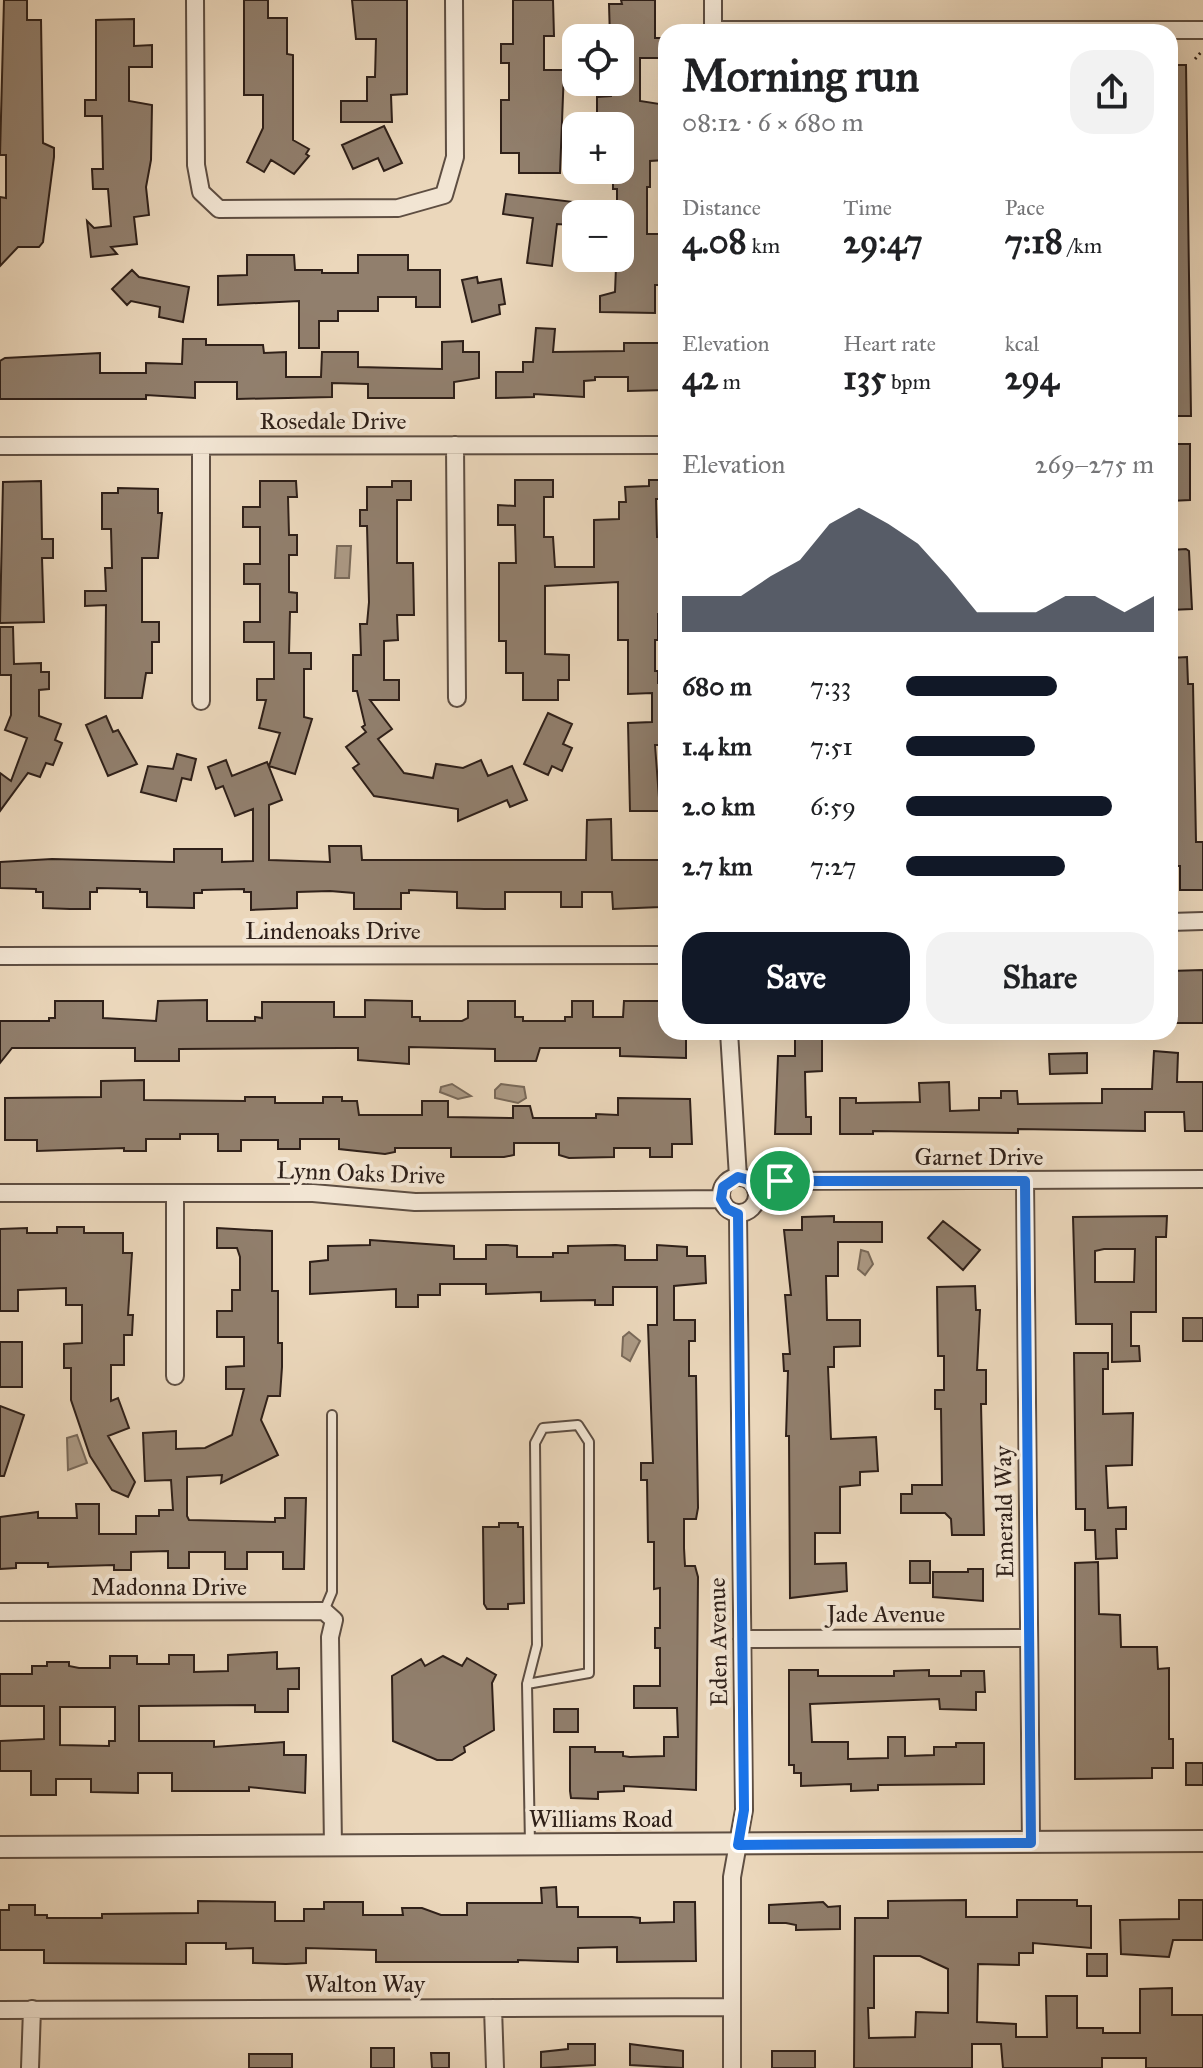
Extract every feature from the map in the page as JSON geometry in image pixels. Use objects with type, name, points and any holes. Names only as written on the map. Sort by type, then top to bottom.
[{"type":"street","points":[[195,0],[196,165],[201,192],[219,209],[398,208],[444,195],[455,157],[454,0]]},
{"type":"street","points":[[713,0],[713,24]]},
{"type":"street","points":[[1178,30],[1203,30]]},
{"type":"street","points":[[455,445],[457,698]]},
{"type":"street","name":"Rosedale Drive","points":[[0,446],[658,445]]},
{"type":"street","points":[[201,446],[201,701]]},
{"type":"street","points":[[1178,922],[1203,921]]},
{"type":"street","name":"Lindenoaks Drive","points":[[0,956],[658,955]]},
{"type":"street","points":[[729,1040],[738,1177]]},
{"type":"street","points":[[738,1177],[749,1180],[756,1190],[754,1207],[738,1214],[727,1209],[721,1199],[723,1187],[738,1177]]},
{"type":"street","name":"Garnet Drive","points":[[756,1190],[780,1181],[1203,1179]]},
{"type":"street","name":"Emerald Way","points":[[1025,1181],[1031,1843]]},
{"type":"street","name":"Lynn Oaks Drive","points":[[0,1193],[313,1193],[415,1202],[721,1199]]},
{"type":"street","points":[[175,1194],[175,1376]]},
{"type":"street","name":"Eden Avenue","points":[[732,2068],[732,1877],[744,1810],[738,1214]]},
{"type":"street","name":"Madonna Drive","points":[[0,1612],[329,1615]]},
{"type":"street","points":[[329,1615],[333,1846]]},
{"type":"street","name":"Jade Avenue","points":[[742,1639],[1029,1638]]},
{"type":"street","name":"Williams Road","points":[[0,1847],[1203,1841]]},
{"type":"street","name":"Walton Way","points":[[0,2010],[730,2007]]},
{"type":"street","points":[[493,2008],[495,2068]]},
{"type":"street","points":[[30,2068],[32,2009]]},
{"type":"lane","points":[[329,1615],[332,1592],[332,1415]]},
{"type":"lane","points":[[527,1684],[589,1673],[589,1442],[578,1425],[543,1428],[535,1443],[537,1645],[527,1684],[530,1845]]},
{"type":"path","points":[[1195,59],[1203,50]]},
{"type":"shaded area","points":[[337,546],[351,546],[349,578],[335,578]]},
{"type":"shaded area","points":[[452,1084],[471,1096],[458,1099],[440,1092],[441,1087]]},
{"type":"shaded area","points":[[501,1084],[524,1087],[526,1098],[518,1103],[495,1098],[495,1090]]},
{"type":"shaded area","points":[[861,1250],[868,1252],[873,1264],[865,1275],[858,1269]]},
{"type":"shaded area","points":[[629,1332],[640,1341],[630,1361],[622,1356],[623,1337]]},
{"type":"shaded area","points":[[77,1435],[87,1463],[68,1470],[67,1438]]},
{"type":"building","points":[[4,0],[27,0],[27,20],[41,20],[43,143],[54,148],[54,157],[43,242],[39,247],[18,247],[0,266],[0,197],[6,198],[6,155],[0,155]]},
{"type":"building","points":[[244,0],[268,0],[268,18],[287,18],[287,54],[293,55],[293,140],[309,149],[306,154],[309,156],[294,174],[271,160],[264,172],[247,162],[263,128],[263,95],[244,95]]},
{"type":"building","points":[[352,0],[407,0],[407,94],[391,95],[392,122],[341,122],[341,101],[367,101],[367,77],[375,77],[376,39],[356,39]]},
{"type":"building","points":[[513,0],[553,0],[554,36],[544,36],[544,70],[562,70],[560,173],[519,173],[519,153],[501,153],[501,100],[509,100],[509,63],[501,63],[501,44],[513,44]]},
{"type":"building","points":[[621,0],[655,0],[658,58],[640,58],[640,101],[658,104],[658,160],[650,161],[650,187],[647,187],[647,234],[658,234],[655,313],[600,312],[600,296],[615,292],[616,272],[634,272],[634,200],[617,200],[617,189],[613,189],[613,184],[634,184],[634,112],[597,112],[597,97],[634,96],[634,24],[610,24],[609,4],[622,4]]},
{"type":"building","points":[[134,19],[134,46],[152,45],[152,67],[129,67],[129,101],[152,105],[151,160],[146,187],[149,215],[134,217],[137,244],[111,247],[117,254],[91,257],[87,221],[94,228],[111,226],[108,189],[93,189],[92,169],[103,169],[102,116],[85,116],[85,100],[96,100],[96,20]]},
{"type":"building","points":[[1178,65],[1186,65],[1191,416],[1178,416]]},
{"type":"building","points":[[384,126],[402,163],[384,171],[378,158],[353,169],[342,145]]},
{"type":"building","points":[[506,194],[562,201],[562,224],[557,224],[552,266],[527,263],[533,218],[503,214]]},
{"type":"building","points":[[247,255],[294,255],[295,270],[358,273],[358,255],[408,255],[408,270],[440,270],[440,307],[416,307],[416,297],[378,297],[378,311],[338,311],[338,321],[319,321],[319,348],[299,348],[299,301],[218,305],[218,276],[247,275]]},
{"type":"building","points":[[132,270],[139,277],[189,287],[183,322],[159,317],[160,307],[131,301],[127,305],[112,289]]},
{"type":"building","points":[[477,277],[478,283],[501,279],[505,304],[499,305],[500,314],[472,322],[462,280]]},
{"type":"building","points":[[536,328],[555,329],[553,352],[624,351],[624,343],[658,343],[658,390],[628,391],[628,377],[595,377],[595,380],[584,381],[584,397],[534,394],[534,397],[496,398],[496,372],[523,372],[523,362],[533,362]]},
{"type":"building","points":[[183,339],[206,339],[206,345],[263,345],[264,353],[286,352],[286,377],[321,377],[322,352],[358,352],[358,367],[442,369],[442,342],[463,341],[463,352],[479,352],[479,378],[454,382],[454,398],[368,398],[368,384],[332,383],[332,397],[237,399],[237,382],[195,382],[195,398],[146,395],[146,399],[0,399],[0,361],[5,358],[100,353],[100,373],[146,373],[146,363],[182,364]]},
{"type":"building","points":[[1178,444],[1190,444],[1190,500],[1178,501]]},
{"type":"building","points":[[515,480],[553,480],[553,497],[544,497],[544,537],[553,537],[555,567],[594,567],[594,520],[619,519],[619,502],[626,502],[625,487],[649,486],[649,480],[658,480],[658,640],[655,640],[655,671],[658,671],[658,745],[655,745],[658,811],[630,811],[628,723],[652,722],[652,693],[628,694],[628,640],[618,640],[618,582],[545,586],[545,654],[569,655],[569,680],[558,680],[558,700],[523,700],[523,673],[506,673],[506,641],[499,641],[499,563],[516,563],[515,525],[498,525],[498,505],[515,506]]},
{"type":"building","points":[[41,481],[42,539],[53,539],[53,558],[42,558],[44,622],[0,623],[3,482]]},
{"type":"building","points":[[260,481],[296,481],[297,497],[288,497],[289,535],[297,535],[297,555],[289,555],[289,592],[297,593],[297,612],[290,612],[289,653],[311,653],[311,669],[304,669],[304,717],[312,719],[295,774],[269,766],[280,733],[259,728],[266,700],[257,700],[257,679],[274,679],[274,642],[244,642],[244,622],[260,622],[260,584],[244,584],[244,564],[260,564],[260,527],[243,527],[243,507],[260,507]]},
{"type":"building","points":[[392,481],[411,481],[411,500],[397,500],[397,563],[413,563],[414,615],[397,615],[398,640],[384,641],[384,680],[399,680],[399,700],[370,700],[392,729],[378,739],[404,773],[433,778],[436,764],[463,768],[481,760],[488,776],[512,766],[527,800],[510,807],[507,800],[458,821],[458,809],[374,796],[353,768],[359,764],[346,747],[366,732],[362,727],[365,725],[357,691],[353,691],[353,655],[361,655],[360,624],[367,624],[369,602],[367,526],[360,526],[360,510],[367,510],[367,487],[392,487]]},
{"type":"building","points":[[118,488],[158,489],[158,513],[162,513],[158,558],[142,558],[142,622],[159,622],[159,642],[152,642],[152,673],[146,673],[142,698],[105,698],[106,605],[85,606],[85,591],[106,591],[105,568],[112,568],[111,529],[102,529],[102,493],[118,493]]},
{"type":"building","points":[[1178,550],[1189,551],[1192,609],[1178,610]]},
{"type":"building","points":[[0,627],[13,627],[14,664],[41,663],[41,672],[49,672],[49,689],[39,690],[39,716],[61,724],[55,740],[62,743],[53,765],[46,763],[40,777],[28,773],[0,811],[0,773],[11,781],[27,738],[5,730],[11,715],[11,675],[0,675]]},
{"type":"building","points":[[1187,657],[1188,684],[1193,684],[1196,842],[1203,842],[1203,890],[1180,890],[1178,658]]},
{"type":"building","points":[[548,713],[572,724],[563,744],[572,748],[562,771],[552,766],[548,775],[524,764]]},
{"type":"building","points":[[106,716],[113,732],[118,730],[137,764],[108,776],[86,725]]},
{"type":"building","points":[[177,754],[196,759],[191,780],[182,778],[176,801],[141,792],[148,766],[173,769]]},
{"type":"building","points":[[226,760],[232,776],[267,762],[282,800],[269,805],[269,860],[330,862],[329,846],[361,846],[362,860],[586,860],[587,820],[611,819],[612,860],[658,860],[658,907],[613,909],[612,892],[582,892],[582,907],[561,907],[561,892],[505,892],[505,909],[457,908],[457,892],[409,890],[409,893],[401,893],[401,909],[354,909],[354,893],[330,891],[297,892],[297,908],[251,910],[251,892],[244,892],[244,889],[194,893],[194,908],[147,907],[147,892],[140,892],[140,889],[97,888],[97,892],[90,892],[90,909],[70,909],[43,908],[43,892],[36,892],[36,889],[0,888],[0,862],[52,859],[174,862],[174,849],[222,849],[222,862],[253,861],[253,809],[235,816],[223,786],[216,789],[208,767]]},
{"type":"building","points":[[1203,970],[1203,1023],[1178,1023],[1178,971]]},
{"type":"building","points":[[207,1000],[207,1021],[255,1021],[255,1017],[262,1018],[262,1002],[334,1002],[334,1017],[365,1017],[365,1000],[412,1001],[412,1017],[420,1017],[420,1021],[462,1021],[468,1018],[468,1001],[515,1001],[515,1017],[523,1017],[523,1021],[565,1021],[565,1017],[572,1017],[572,1001],[593,1001],[593,1017],[623,1017],[624,1001],[658,1001],[658,1040],[686,1040],[686,1058],[620,1056],[620,1048],[540,1048],[536,1061],[495,1061],[495,1049],[409,1047],[409,1064],[358,1060],[358,1048],[179,1049],[179,1061],[135,1061],[135,1048],[12,1048],[0,1063],[0,1021],[49,1021],[49,1018],[55,1018],[55,1001],[103,1001],[103,1018],[156,1021],[158,1001]]},
{"type":"building","points":[[795,1040],[822,1040],[822,1071],[805,1072],[806,1117],[811,1117],[811,1134],[775,1134],[778,1056],[795,1056]]},
{"type":"building","points":[[1154,1051],[1178,1053],[1177,1082],[1203,1082],[1203,1131],[1185,1131],[1184,1112],[1145,1112],[1145,1131],[1018,1129],[1018,1133],[873,1131],[873,1134],[840,1134],[840,1098],[856,1098],[856,1103],[920,1102],[919,1083],[949,1082],[950,1111],[979,1110],[979,1098],[1001,1098],[1001,1091],[1017,1091],[1018,1104],[1102,1103],[1102,1089],[1152,1089]]},
{"type":"building","points":[[1087,1053],[1087,1073],[1050,1074],[1049,1054]]},
{"type":"building","points":[[144,1080],[144,1100],[245,1101],[245,1097],[275,1097],[275,1103],[323,1103],[323,1097],[342,1097],[342,1101],[357,1101],[359,1115],[422,1115],[422,1101],[448,1101],[448,1117],[513,1118],[513,1106],[530,1106],[533,1118],[596,1118],[596,1114],[618,1115],[618,1098],[690,1099],[692,1144],[672,1144],[672,1157],[650,1157],[650,1148],[614,1148],[614,1157],[569,1158],[559,1155],[559,1143],[514,1143],[514,1155],[504,1157],[451,1157],[451,1148],[395,1148],[395,1152],[385,1154],[339,1149],[339,1139],[300,1139],[300,1149],[278,1149],[278,1140],[241,1140],[241,1151],[218,1151],[218,1134],[180,1134],[180,1139],[146,1139],[146,1151],[124,1151],[124,1148],[37,1151],[37,1140],[5,1140],[5,1098],[101,1097],[101,1081]]},
{"type":"building","points":[[834,1216],[834,1222],[882,1222],[882,1242],[838,1242],[838,1276],[826,1276],[827,1320],[860,1320],[860,1346],[834,1347],[834,1367],[828,1367],[831,1439],[876,1437],[878,1471],[860,1472],[860,1485],[840,1487],[840,1533],[815,1533],[815,1564],[846,1563],[847,1591],[790,1598],[789,1436],[786,1436],[788,1371],[784,1371],[783,1354],[790,1354],[785,1295],[791,1295],[784,1230],[802,1230],[802,1217]]},
{"type":"building","points":[[1167,1216],[1166,1237],[1156,1237],[1156,1312],[1131,1312],[1131,1346],[1139,1346],[1140,1361],[1112,1362],[1112,1324],[1076,1324],[1073,1217]],"holes":[[[1135,1249],[1134,1282],[1095,1282],[1095,1251]]]},
{"type":"building","points":[[943,1221],[980,1250],[963,1270],[928,1238]]},
{"type":"building","points":[[57,1227],[84,1227],[84,1233],[123,1233],[123,1253],[132,1253],[128,1315],[133,1315],[132,1335],[124,1335],[124,1365],[111,1365],[111,1401],[118,1398],[129,1428],[108,1436],[135,1482],[128,1497],[112,1490],[90,1456],[71,1400],[71,1368],[64,1368],[64,1344],[82,1343],[82,1305],[66,1305],[66,1288],[18,1290],[18,1311],[0,1311],[0,1229],[27,1228],[27,1233],[57,1233]]},
{"type":"building","points":[[217,1228],[272,1231],[272,1291],[278,1291],[278,1343],[282,1343],[282,1367],[280,1396],[268,1396],[261,1420],[278,1455],[221,1483],[222,1475],[187,1477],[187,1516],[189,1520],[275,1522],[275,1518],[285,1518],[285,1498],[306,1498],[304,1569],[283,1569],[283,1552],[247,1552],[247,1569],[225,1569],[225,1552],[189,1552],[189,1568],[168,1568],[168,1551],[131,1552],[131,1570],[114,1570],[114,1565],[48,1567],[48,1563],[16,1563],[16,1568],[0,1569],[0,1517],[38,1512],[38,1518],[77,1518],[76,1504],[99,1504],[99,1534],[136,1534],[136,1516],[159,1516],[159,1510],[173,1510],[171,1480],[145,1481],[143,1433],[176,1431],[176,1449],[205,1448],[232,1435],[244,1389],[226,1389],[226,1367],[244,1366],[244,1337],[217,1337],[217,1311],[232,1311],[232,1290],[240,1290],[240,1257],[237,1248],[217,1248]]},
{"type":"building","points":[[370,1240],[454,1246],[454,1259],[486,1259],[486,1245],[517,1246],[517,1257],[553,1257],[553,1253],[568,1253],[568,1246],[616,1245],[625,1246],[625,1260],[657,1260],[657,1245],[687,1247],[687,1256],[705,1256],[706,1283],[674,1286],[674,1320],[695,1320],[695,1341],[689,1341],[689,1376],[696,1376],[698,1508],[696,1519],[684,1519],[684,1548],[685,1566],[695,1566],[698,1577],[696,1790],[624,1786],[624,1791],[598,1792],[598,1799],[571,1798],[570,1791],[570,1747],[595,1747],[595,1752],[623,1752],[623,1756],[630,1757],[664,1756],[664,1737],[678,1737],[677,1708],[634,1708],[634,1686],[660,1686],[660,1648],[655,1648],[655,1628],[660,1628],[660,1588],[654,1589],[654,1542],[648,1542],[647,1480],[641,1480],[641,1463],[653,1463],[648,1325],[657,1325],[657,1287],[613,1287],[613,1305],[595,1305],[595,1300],[541,1301],[541,1292],[486,1294],[486,1284],[440,1284],[440,1295],[418,1295],[418,1307],[396,1307],[396,1289],[310,1294],[310,1262],[328,1260],[328,1246],[370,1245]]},
{"type":"building","points":[[975,1286],[976,1310],[980,1310],[977,1370],[986,1370],[986,1404],[981,1404],[984,1535],[952,1535],[951,1519],[945,1513],[901,1513],[901,1494],[912,1494],[912,1485],[942,1485],[941,1409],[935,1409],[935,1390],[944,1390],[944,1356],[938,1356],[937,1287]]},
{"type":"building","points":[[1183,1318],[1203,1318],[1203,1341],[1183,1341]]},
{"type":"building","points":[[0,1342],[22,1342],[22,1387],[0,1387]]},
{"type":"building","points":[[1074,1353],[1108,1353],[1108,1369],[1103,1369],[1103,1414],[1133,1413],[1132,1465],[1106,1466],[1108,1508],[1126,1507],[1126,1529],[1116,1529],[1117,1558],[1096,1559],[1095,1530],[1085,1530],[1085,1509],[1076,1509]]},
{"type":"building","points":[[0,1406],[24,1415],[4,1476],[0,1476]]},
{"type":"building","points":[[499,1523],[518,1523],[518,1527],[523,1527],[524,1603],[508,1604],[508,1609],[487,1609],[484,1604],[483,1527],[499,1527]]},
{"type":"building","points":[[910,1561],[930,1561],[930,1583],[910,1583]]},
{"type":"building","points":[[1098,1562],[1099,1614],[1120,1615],[1121,1647],[1157,1647],[1158,1669],[1169,1668],[1169,1739],[1173,1739],[1173,1768],[1152,1768],[1152,1778],[1075,1779],[1075,1563]]},
{"type":"building","points":[[968,1569],[983,1569],[983,1601],[933,1597],[933,1572],[968,1572]]},
{"type":"building","points":[[277,1652],[277,1669],[299,1668],[299,1689],[288,1689],[288,1712],[255,1712],[255,1705],[139,1706],[139,1741],[214,1741],[214,1747],[284,1742],[284,1755],[306,1755],[305,1793],[249,1787],[249,1791],[172,1791],[172,1773],[138,1773],[138,1793],[91,1792],[91,1779],[56,1779],[56,1795],[31,1795],[31,1771],[0,1771],[0,1741],[44,1739],[44,1706],[0,1706],[0,1674],[32,1674],[32,1666],[47,1666],[47,1662],[69,1662],[69,1666],[79,1668],[110,1668],[110,1656],[137,1656],[137,1664],[169,1664],[169,1655],[194,1655],[194,1672],[228,1671],[228,1655]],"holes":[[[60,1707],[115,1707],[115,1741],[109,1741],[109,1746],[60,1745]]]},
{"type":"building","points":[[443,1656],[462,1666],[467,1658],[496,1675],[492,1683],[494,1730],[464,1747],[465,1752],[452,1760],[437,1760],[393,1741],[392,1676],[421,1659],[425,1666]]},
{"type":"building","points":[[789,1670],[818,1670],[818,1676],[894,1676],[894,1671],[929,1670],[929,1676],[961,1676],[961,1671],[984,1671],[985,1692],[976,1692],[976,1710],[940,1709],[939,1699],[810,1704],[812,1742],[848,1742],[848,1759],[888,1758],[888,1737],[905,1737],[905,1756],[934,1755],[934,1747],[956,1747],[956,1743],[984,1743],[984,1784],[878,1785],[878,1790],[851,1791],[851,1784],[801,1786],[801,1773],[794,1773],[794,1765],[789,1765]]},
{"type":"building","points":[[554,1709],[578,1709],[578,1732],[554,1732]]},
{"type":"building","points":[[1186,1763],[1203,1763],[1203,1785],[1186,1785]]},
{"type":"building","points":[[556,1887],[557,1907],[578,1907],[578,1917],[632,1917],[640,1918],[640,1923],[674,1922],[674,1902],[695,1902],[696,1961],[617,1962],[617,1947],[578,1948],[578,1962],[376,1962],[376,1950],[306,1948],[306,1963],[286,1964],[253,1963],[253,1948],[226,1949],[226,1943],[186,1943],[186,1964],[44,1963],[44,1950],[0,1950],[0,1910],[9,1910],[9,1905],[35,1905],[35,1915],[47,1915],[47,1918],[102,1918],[102,1914],[198,1913],[198,1901],[275,1902],[275,1921],[304,1921],[304,1909],[324,1909],[324,1902],[363,1902],[363,1915],[403,1915],[402,1908],[422,1908],[441,1915],[467,1915],[467,1903],[542,1903],[541,1888]]},
{"type":"building","points":[[966,1900],[966,1917],[1017,1917],[1017,1900],[1077,1900],[1077,1906],[1091,1906],[1091,1948],[1033,1943],[1033,1953],[1019,1953],[1019,1965],[978,1964],[977,2022],[1016,2024],[1016,2037],[1047,2037],[1046,1996],[1077,1996],[1077,2028],[1103,2028],[1103,2033],[1140,2033],[1140,1989],[1172,1988],[1172,2015],[1203,2015],[1203,2068],[1146,2068],[1146,2058],[1102,2058],[1102,2068],[1003,2068],[1001,2044],[972,2044],[972,2068],[854,2068],[855,1918],[888,1918],[888,1901]],"holes":[[[874,1956],[920,1956],[948,1969],[948,2013],[916,2012],[915,2037],[869,2038],[868,2008],[874,2008]]]},
{"type":"building","points":[[1179,1900],[1203,1900],[1203,1940],[1173,1940],[1169,1957],[1121,1954],[1120,1920],[1179,1919]]},
{"type":"building","points":[[823,1902],[828,1907],[840,1906],[840,1929],[796,1930],[796,1925],[769,1923],[769,1905]]},
{"type":"building","points":[[1087,1954],[1107,1954],[1107,1976],[1087,1976]]},
{"type":"building","points":[[568,2044],[595,2044],[595,2065],[541,2068],[541,2052],[568,2049]]},
{"type":"building","points":[[630,2044],[683,2051],[683,2068],[630,2065]]},
{"type":"building","points":[[371,2048],[394,2048],[394,2068],[371,2068]]},
{"type":"building","points":[[772,2051],[815,2051],[815,2068],[772,2068]]},
{"type":"building","points":[[431,2053],[449,2053],[449,2068],[432,2068]]},
{"type":"building","points":[[249,2054],[292,2054],[292,2068],[249,2068]]},
{"type":"route","points":[[738,1177],[749,1180],[756,1190],[780,1181],[1025,1181],[1031,1843],[738,1845],[744,1810],[738,1214],[723,1205],[721,1193],[727,1182],[738,1177]]}]
